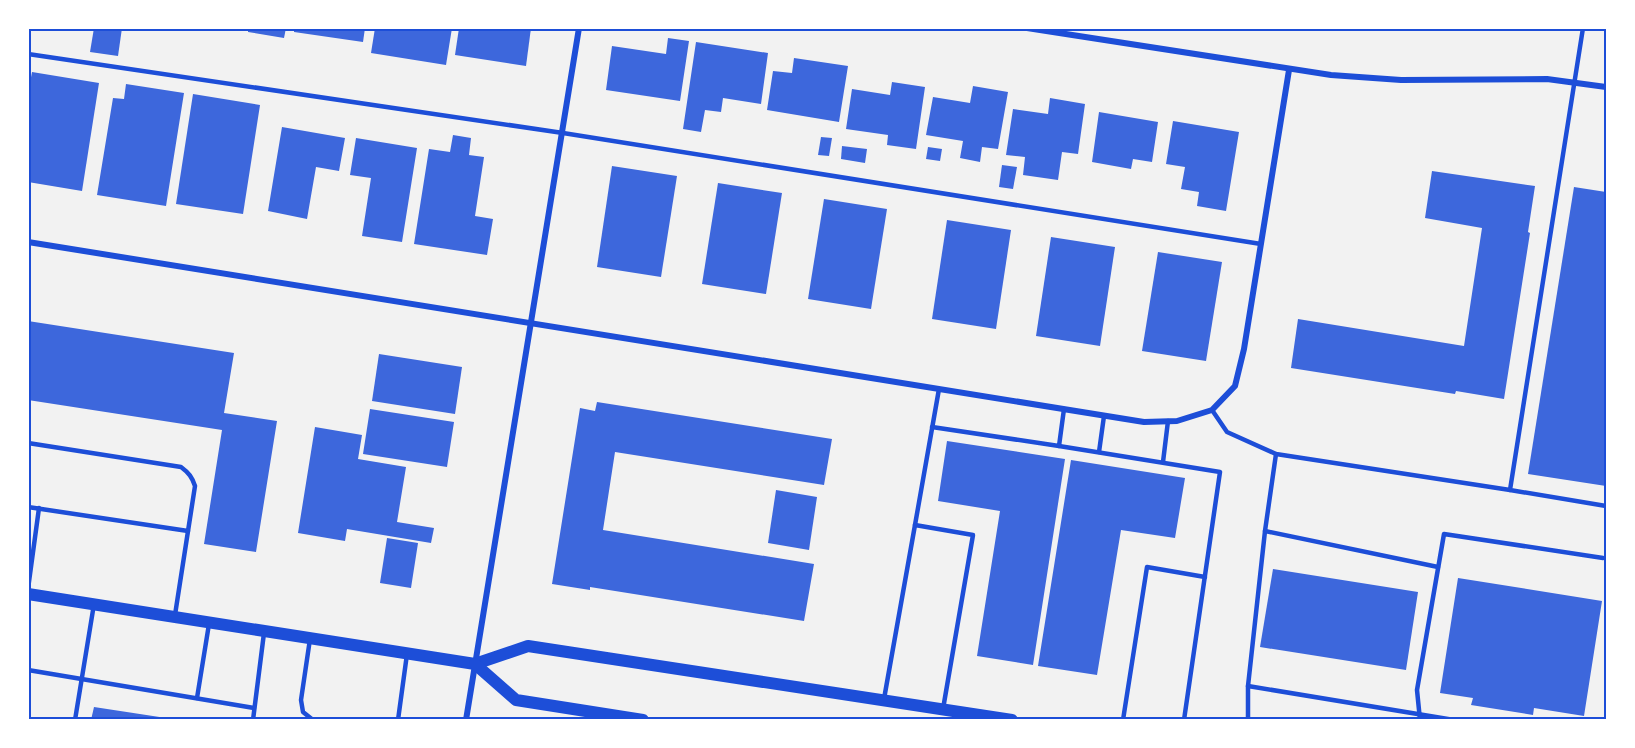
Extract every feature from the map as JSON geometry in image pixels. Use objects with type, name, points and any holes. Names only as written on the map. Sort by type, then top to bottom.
[{"type":"main road","points":[[28,594],[475,664],[528,646],[1012,720]]},
{"type":"main road","points":[[475,664],[516,700],[643,720]]},
{"type":"street","points":[[466,720],[579,28]]},
{"type":"street","points":[[1027,28],[1331,75],[1401,80],[1547,79],[1606,87]]},
{"type":"street","points":[[28,243],[1104,416],[1144,422],[1177,421],[1212,410],[1235,386],[1244,349],[1289,70]]},
{"type":"lane","points":[[1510,490],[1583,28]]},
{"type":"lane","points":[[28,54],[563,133],[1261,244]]},
{"type":"lane","points":[[884,700],[939,389]]},
{"type":"lane","points":[[1059,446],[1064,409]]},
{"type":"lane","points":[[1212,410],[1227,432],[1276,454],[1606,506]]},
{"type":"lane","points":[[1100,452],[1104,416]]},
{"type":"lane","points":[[1163,462],[1168,421]]},
{"type":"lane","points":[[933,427],[1220,472],[1184,720]]},
{"type":"lane","points":[[28,444],[181,467],[193,478],[195,486],[174,617]]},
{"type":"lane","points":[[1248,720],[1248,686],[1276,454]]},
{"type":"lane","points":[[28,507],[188,531]]},
{"type":"lane","points":[[28,589],[39,508]]},
{"type":"lane","points":[[915,525],[973,535],[943,709]]},
{"type":"lane","points":[[1265,531],[1438,567]]},
{"type":"lane","points":[[1420,717],[1417,690],[1444,534],[1603,558]]},
{"type":"lane","points":[[1123,720],[1147,567],[1205,577]]},
{"type":"lane","points":[[75,720],[94,604]]},
{"type":"lane","points":[[197,698],[210,623]]},
{"type":"lane","points":[[253,720],[264,631]]},
{"type":"lane","points":[[310,639],[301,700],[303,712],[313,720]]},
{"type":"lane","points":[[398,720],[407,654]]},
{"type":"lane","points":[[28,670],[254,708]]},
{"type":"lane","points":[[1248,686],[1420,717],[1454,720]]},
{"type":"building","points":[[94,28],[122,28],[118,56],[90,52]]},
{"type":"building","points":[[248,28],[286,28],[284,38],[248,32]]},
{"type":"building","points":[[294,28],[365,28],[363,42],[294,32]]},
{"type":"building","points":[[375,28],[452,28],[446,65],[371,53]]},
{"type":"building","points":[[459,28],[531,28],[526,66],[455,55]]},
{"type":"building","points":[[668,38],[689,41],[680,101],[606,90],[612,46],[666,54]]},
{"type":"building","points":[[696,42],[768,53],[761,104],[723,98],[721,112],[705,110],[701,132],[683,129]]},
{"type":"building","points":[[794,58],[848,66],[839,122],[767,110],[773,71],[792,73]]},
{"type":"building","points":[[32,72],[99,83],[82,191],[28,182],[28,94]]},
{"type":"building","points":[[892,82],[925,87],[916,149],[887,145],[888,135],[846,129],[852,89],[890,95]]},
{"type":"building","points":[[126,84],[184,93],[166,206],[97,195],[113,98],[124,99]]},
{"type":"building","points":[[973,86],[1008,92],[998,149],[982,147],[980,162],[960,158],[963,141],[926,135],[933,97],[970,103]]},
{"type":"building","points":[[193,94],[260,105],[243,214],[176,204]]},
{"type":"building","points":[[1050,98],[1085,104],[1078,154],[1062,152],[1058,180],[1023,175],[1025,157],[1006,155],[1013,109],[1048,114]]},
{"type":"building","points":[[1099,112],[1158,122],[1152,162],[1133,159],[1131,169],[1092,162]]},
{"type":"building","points":[[1173,121],[1239,132],[1226,211],[1197,206],[1199,192],[1181,189],[1185,167],[1166,164]]},
{"type":"building","points":[[282,127],[345,138],[339,171],[316,167],[307,219],[268,211]]},
{"type":"building","points":[[453,135],[471,138],[469,155],[484,157],[475,216],[493,219],[487,255],[414,244],[429,149],[450,152]]},
{"type":"building","points":[[821,137],[832,138],[829,156],[818,155]]},
{"type":"building","points":[[356,138],[417,148],[402,242],[362,236],[371,178],[350,175]]},
{"type":"building","points":[[842,146],[867,149],[865,163],[841,159]]},
{"type":"building","points":[[928,147],[942,149],[940,161],[926,159]]},
{"type":"building","points":[[1002,165],[1017,167],[1013,189],[999,187]]},
{"type":"building","points":[[612,166],[677,176],[661,277],[597,267]]},
{"type":"building","points":[[1432,171],[1535,186],[1528,232],[1530,233],[1504,399],[1456,391],[1455,394],[1291,368],[1298,319],[1464,346],[1482,228],[1425,218]]},
{"type":"building","points":[[718,183],[782,193],[766,294],[702,284]]},
{"type":"building","points":[[1574,187],[1606,192],[1606,486],[1528,474]]},
{"type":"building","points":[[824,199],[887,209],[871,309],[808,299]]},
{"type":"building","points":[[947,220],[1011,230],[996,329],[932,319]]},
{"type":"building","points":[[1051,237],[1115,247],[1100,346],[1036,336]]},
{"type":"building","points":[[1158,252],[1222,262],[1206,361],[1142,351]]},
{"type":"building","points":[[28,321],[234,353],[224,413],[277,421],[256,552],[204,544],[222,430],[28,400]]},
{"type":"building","points":[[379,354],[462,367],[455,414],[372,401]]},
{"type":"building","points":[[597,402],[832,439],[824,485],[615,452],[603,530],[814,564],[804,621],[590,587],[590,590],[552,584],[580,408],[595,411]]},
{"type":"building","points":[[370,409],[454,422],[447,467],[363,454]]},
{"type":"building","points":[[315,427],[362,435],[358,459],[406,467],[397,522],[434,528],[431,543],[347,529],[345,541],[298,533]]},
{"type":"building","points":[[947,441],[1065,459],[1033,665],[977,656],[1000,511],[938,501]]},
{"type":"building","points":[[1071,460],[1185,478],[1175,538],[1121,530],[1097,675],[1038,666]]},
{"type":"building","points":[[776,490],[817,497],[809,550],[768,543]]},
{"type":"building","points":[[387,538],[418,543],[411,588],[380,583]]},
{"type":"building","points":[[1273,569],[1418,592],[1406,670],[1260,647]]},
{"type":"building","points":[[1458,578],[1602,601],[1584,716],[1534,708],[1533,715],[1471,705],[1473,698],[1440,693]]},
{"type":"building","points":[[94,707],[166,718],[166,720],[91,720]]}]
